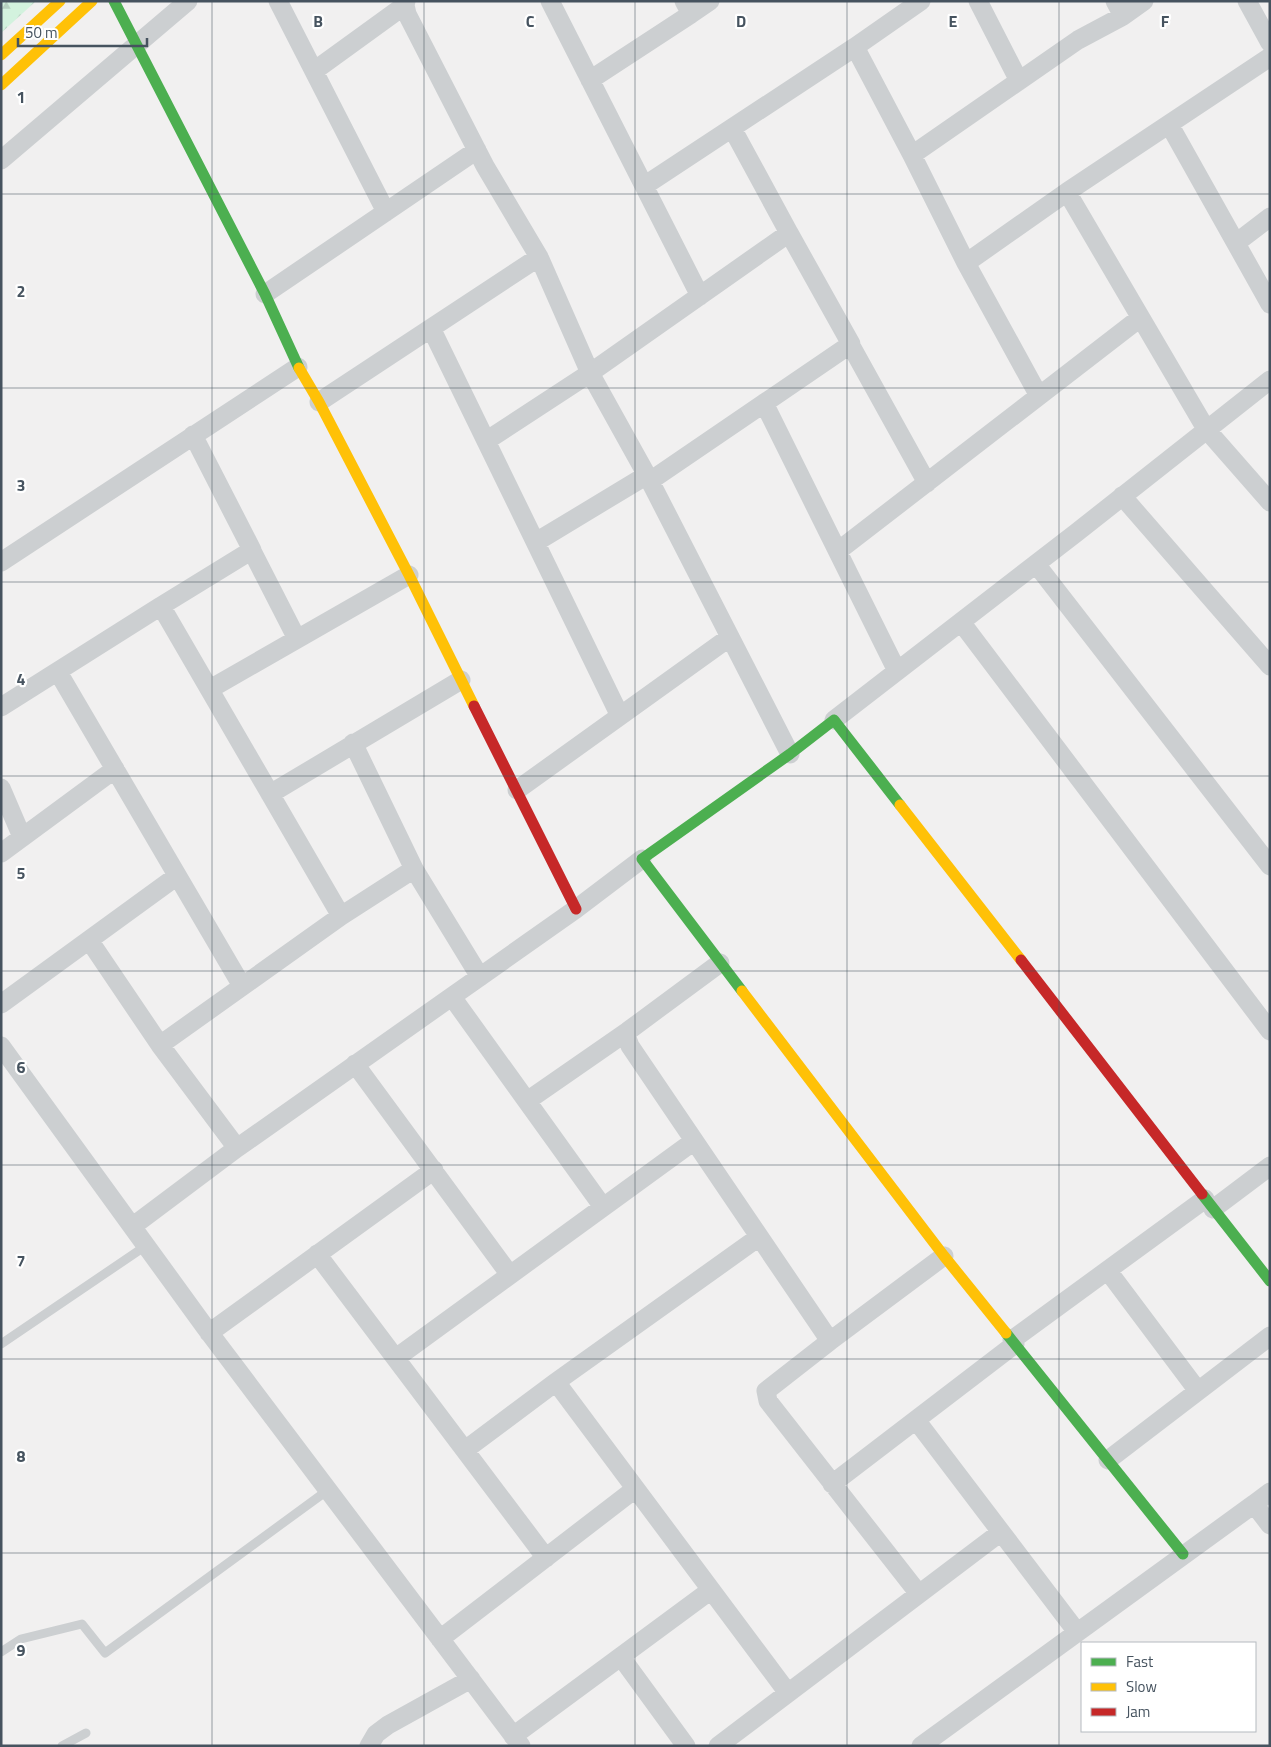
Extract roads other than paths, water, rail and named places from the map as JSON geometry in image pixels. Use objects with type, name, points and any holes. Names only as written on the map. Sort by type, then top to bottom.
[{"type":"street","points":[[1,55],[60,1]]},
{"type":"street","points":[[1,85],[92,1]]},
{"type":"street","points":[[114,1],[265,294],[298,367],[319,402],[409,575],[576,909]]},
{"type":"street","points":[[1,160],[188,1]]},
{"type":"street","points":[[278,1],[386,212]]},
{"type":"street","points":[[550,1],[700,296]]},
{"type":"street","points":[[590,80],[688,8],[710,1]]},
{"type":"street","points":[[644,186],[855,47],[921,1]]},
{"type":"street","points":[[978,1],[1020,81]]},
{"type":"street","points":[[912,155],[1020,81],[1119,9],[1144,1]]},
{"type":"street","points":[[1247,1],[1270,43]]},
{"type":"street","points":[[314,71],[405,3],[407,14],[478,150],[484,166],[539,257],[590,373],[649,478],[790,754]]},
{"type":"street","points":[[855,47],[966,263],[1039,396]]},
{"type":"street","points":[[966,263],[1067,192],[1270,57]]},
{"type":"street","points":[[1169,124],[1270,304]]},
{"type":"street","points":[[732,128],[927,483]]},
{"type":"street","points":[[265,294],[478,150]]},
{"type":"street","points":[[1067,192],[1206,429],[1270,502]]},
{"type":"street","points":[[1236,243],[1270,217]]},
{"type":"street","points":[[486,441],[590,373],[789,233]]},
{"type":"street","points":[[319,402],[539,257]]},
{"type":"street","points":[[838,551],[1140,318]]},
{"type":"street","points":[[431,328],[620,716]]},
{"type":"street","points":[[536,542],[649,478],[764,404],[850,344]]},
{"type":"street","points":[[1,562],[298,367]]},
{"type":"street","points":[[133,1226],[237,1148],[576,909],[642,859],[790,754],[1270,380]]},
{"type":"street","points":[[764,404],[897,671]]},
{"type":"street","points":[[193,435],[297,639]]},
{"type":"street","points":[[1122,496],[1270,666]]},
{"type":"street","points":[[1,707],[251,549]]},
{"type":"street","points":[[1036,564],[1270,866]]},
{"type":"street","points":[[210,689],[409,575]]},
{"type":"street","points":[[161,606],[341,916]]},
{"type":"street","points":[[961,622],[1270,1031]]},
{"type":"street","points":[[517,790],[730,637]]},
{"type":"street","points":[[58,672],[242,986]]},
{"type":"street","points":[[270,794],[461,680]]},
{"type":"street","points":[[834,720],[1270,1281]]},
{"type":"street","points":[[353,744],[414,869],[480,977]]},
{"type":"street","points":[[1,852],[115,769]]},
{"type":"street","points":[[1,788],[22,837]]},
{"type":"street","points":[[642,859],[944,1256],[1183,1554]]},
{"type":"street","points":[[160,1045],[341,916],[414,869]]},
{"type":"street","points":[[1,1004],[177,876]]},
{"type":"street","points":[[89,940],[160,1045],[237,1148]]},
{"type":"street","points":[[527,1101],[720,963]]},
{"type":"street","points":[[452,997],[603,1207]]},
{"type":"street","points":[[628,1030],[627,1038],[630,1046],[830,1341]]},
{"type":"street","points":[[1,1046],[209,1333],[517,1741],[620,1657],[711,1590]]},
{"type":"street","points":[[355,1064],[510,1275]]},
{"type":"street","points":[[396,1358],[694,1141]]},
{"type":"street","points":[[832,1484],[1108,1271],[1270,1166]]},
{"type":"street","points":[[209,1333],[434,1170]]},
{"type":"street","points":[[465,1450],[556,1382],[759,1237]]},
{"type":"street","points":[[318,1254],[546,1558]]},
{"type":"street","points":[[919,1594],[768,1401],[766,1391],[944,1256]]},
{"type":"street","points":[[1108,1271],[1198,1391]]},
{"type":"street","points":[[1108,1460],[1270,1336]]},
{"type":"street","points":[[556,1382],[788,1693]]},
{"type":"street","points":[[916,1420],[1077,1632]]},
{"type":"street","points":[[440,1639],[634,1489]]},
{"type":"street","points":[[921,1746],[1270,1492]]},
{"type":"street","points":[[1254,1504],[1270,1525]]},
{"type":"street","points":[[718,1746],[1001,1532]]},
{"type":"street","points":[[620,1657],[686,1746]]},
{"type":"street","points":[[369,1746],[376,1734],[388,1725],[471,1679]]},
{"type":"lane","points":[[1,1344],[147,1245]]},
{"type":"lane","points":[[1,1652],[21,1639],[82,1624],[105,1653],[328,1490]]},
{"type":"lane","points":[[62,1746],[86,1733]]}]
